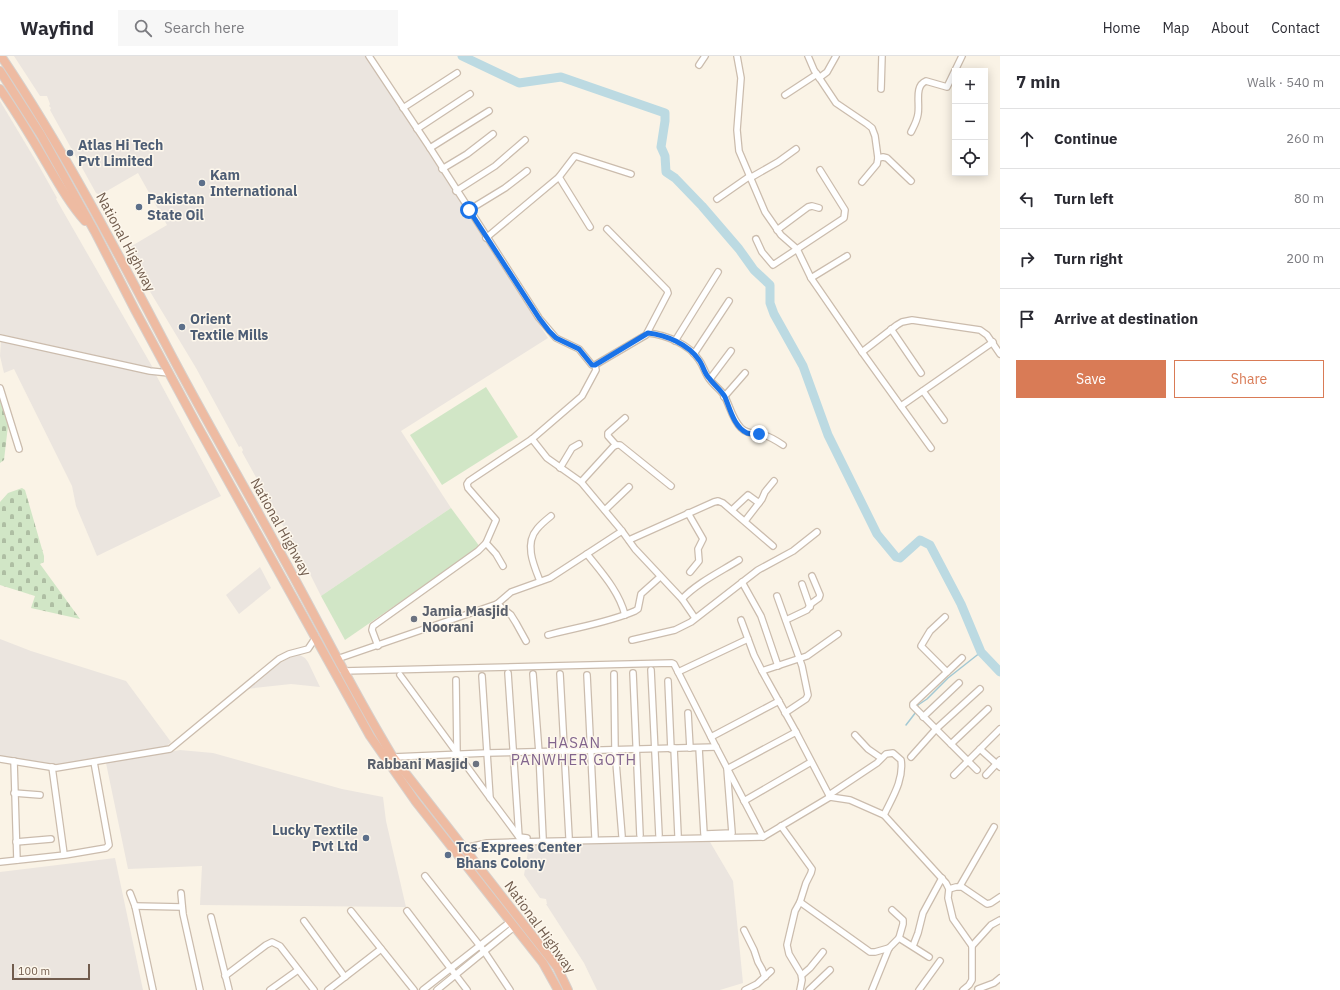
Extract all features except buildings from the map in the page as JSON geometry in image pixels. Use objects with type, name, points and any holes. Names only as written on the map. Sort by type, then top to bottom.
[{"type":"highway","name":"National Highway","points":[[1,56],[43,122],[87,196],[176,364],[279,550],[343,670],[393,757],[557,968],[568,990]]},
{"type":"highway","name":"National Highway","points":[[0,72],[41,135],[95,232],[135,310],[370,736],[416,802],[542,963],[558,990]]},
{"type":"highway","points":[[0,89],[25,126],[78,214],[95,232]]},
{"type":"street","points":[[369,56],[539,318],[556,338],[579,349],[592,365],[595,365]]},
{"type":"street","points":[[699,65],[705,56]]},
{"type":"street","points":[[737,56],[741,78],[737,144],[765,212],[777,230],[797,249],[811,278],[931,448]]},
{"type":"street","points":[[808,56],[818,76],[836,103],[872,128],[875,136],[878,158],[877,164],[862,182]]},
{"type":"street","points":[[785,95],[827,72],[836,56]]},
{"type":"street","points":[[882,56],[882,89]]},
{"type":"street","points":[[911,132],[918,116],[919,88],[922,83],[926,81],[945,88],[947,87],[962,56]]},
{"type":"street","points":[[403,108],[457,73]]},
{"type":"street","points":[[417,129],[470,94]]},
{"type":"street","points":[[430,148],[489,111]]},
{"type":"street","points":[[442,169],[467,154],[493,134]]},
{"type":"street","points":[[456,191],[495,166],[525,140]]},
{"type":"street","points":[[717,199],[750,177],[778,162],[796,149]]},
{"type":"street","points":[[486,238],[559,177],[575,156],[630,174]]},
{"type":"street","points":[[878,158],[887,158],[911,181]]},
{"type":"street","points":[[756,239],[762,252],[773,265],[843,220],[845,210],[820,170]]},
{"type":"street","points":[[469,210],[505,188],[527,171]]},
{"type":"street","points":[[559,177],[590,227]]},
{"type":"street","points":[[777,230],[808,207],[812,206],[819,208]]},
{"type":"street","points":[[595,365],[648,333],[668,291],[607,230]]},
{"type":"street","points":[[811,278],[847,256]]},
{"type":"street","points":[[675,341],[718,272]]},
{"type":"street","points":[[694,354],[729,301]]},
{"type":"street","points":[[862,352],[891,329],[902,322],[912,320],[980,330],[993,342],[1000,354]]},
{"type":"street","points":[[891,329],[921,373]]},
{"type":"street","points":[[648,333],[656,334],[675,341],[694,354],[710,380],[724,397],[736,422],[746,432],[749,434],[764,435],[783,445]]},
{"type":"street","points":[[0,338],[170,373]]},
{"type":"street","points":[[901,406],[993,342]]},
{"type":"street","points":[[710,380],[731,351]]},
{"type":"street","points":[[378,646],[372,630],[373,626],[478,551],[486,543],[496,520],[468,488],[467,484],[469,481],[532,438],[582,396],[596,370],[595,365]]},
{"type":"street","points":[[724,397],[745,373]]},
{"type":"street","points":[[0,388],[19,449]]},
{"type":"street","points":[[923,391],[944,420]]},
{"type":"street","points":[[625,418],[608,433],[608,436],[616,445],[620,445],[671,486]]},
{"type":"street","points":[[532,438],[547,458],[581,482],[635,549],[682,599],[696,618]]},
{"type":"street","points":[[560,468],[572,448],[579,444]]},
{"type":"street","points":[[581,482],[616,445]]},
{"type":"street","points":[[745,521],[774,481]]},
{"type":"street","points":[[605,510],[629,487]]},
{"type":"street","points":[[732,510],[748,495],[759,503]]},
{"type":"street","points":[[629,540],[718,501],[732,510],[773,546]]},
{"type":"street","points":[[688,513],[703,539],[698,549],[699,561],[690,572]]},
{"type":"street","points":[[540,581],[532,562],[532,538],[536,530],[551,516]]},
{"type":"street","points":[[337,659],[497,604],[511,592],[550,578],[622,531]]},
{"type":"street","points":[[632,640],[675,630],[691,622],[758,570],[793,550],[817,532]]},
{"type":"street","points":[[486,543],[496,554],[503,566]]},
{"type":"street","points":[[587,554],[614,590],[625,615]]},
{"type":"street","points":[[682,599],[701,584],[739,560]]},
{"type":"street","points":[[786,620],[807,610],[812,602],[820,597],[812,576]]},
{"type":"street","points":[[548,635],[579,627],[588,627],[625,615],[638,609],[641,594],[660,577]]},
{"type":"street","points":[[742,582],[761,616],[778,666]]},
{"type":"street","points":[[802,584],[810,607]]},
{"type":"street","points":[[777,596],[799,659],[808,695],[806,699],[785,713]]},
{"type":"street","points":[[497,604],[510,615],[526,641]]},
{"type":"street","points":[[945,618],[930,631],[921,648],[947,672]]},
{"type":"street","points":[[741,620],[762,671],[829,796]]},
{"type":"street","points":[[762,671],[812,654],[838,634]]},
{"type":"street","points":[[0,759],[52,767],[94,762],[170,749],[279,659],[289,654],[308,649],[316,637]]},
{"type":"street","points":[[678,672],[748,639]]},
{"type":"street","points":[[962,658],[913,704],[916,710],[977,770]]},
{"type":"street","points":[[343,670],[414,670],[670,662],[674,664],[763,837]]},
{"type":"street","points":[[651,670],[659,835]]},
{"type":"street","points":[[508,673],[520,837]]},
{"type":"street","points":[[633,673],[640,835]]},
{"type":"street","points":[[533,674],[539,752],[543,838]]},
{"type":"street","points":[[560,674],[569,837]]},
{"type":"street","points":[[614,674],[615,750],[622,836]]},
{"type":"street","points":[[400,675],[457,754],[520,837],[543,838],[732,833],[727,769]]},
{"type":"street","points":[[587,675],[594,836]]},
{"type":"street","points":[[482,676],[490,798]]},
{"type":"street","points":[[456,680],[457,754]]},
{"type":"street","points":[[668,681],[678,835]]},
{"type":"street","points":[[923,717],[959,683]]},
{"type":"street","points":[[911,757],[936,729],[980,689]]},
{"type":"street","points":[[711,737],[779,701]]},
{"type":"street","points":[[951,744],[988,709]]},
{"type":"street","points":[[688,713],[690,748]]},
{"type":"street","points":[[954,775],[1000,729]]},
{"type":"street","points":[[727,769],[796,732]]},
{"type":"street","points":[[855,735],[868,749],[881,758]]},
{"type":"street","points":[[393,757],[716,747]]},
{"type":"street","points":[[699,748],[704,834]]},
{"type":"street","points":[[980,749],[999,764],[986,775]]},
{"type":"street","points":[[465,848],[487,843],[514,842],[763,837],[829,796],[877,763],[886,754],[893,752],[901,760],[902,767],[900,780],[884,815]]},
{"type":"street","points":[[14,761],[17,860]]},
{"type":"street","points":[[0,862],[65,855],[108,847],[94,762]]},
{"type":"street","points":[[744,801],[811,762]]},
{"type":"street","points":[[52,767],[64,854]]},
{"type":"street","points":[[14,794],[40,796]]},
{"type":"street","points":[[829,796],[850,800],[884,815],[946,882],[949,890],[948,898],[953,919],[972,946],[972,980],[978,990],[994,983],[1000,978]]},
{"type":"street","points":[[780,826],[812,869],[800,902],[795,911],[787,946],[789,954],[802,975],[800,990]]},
{"type":"street","points":[[949,890],[960,886],[994,827]]},
{"type":"street","points":[[16,842],[51,839]]},
{"type":"street","points":[[425,876],[484,952],[510,990]]},
{"type":"street","points":[[913,946],[923,913],[942,878]]},
{"type":"street","points":[[960,886],[987,904],[1000,897]]},
{"type":"street","points":[[130,893],[135,906],[153,990]]},
{"type":"street","points":[[181,893],[182,907],[200,990]]},
{"type":"street","points":[[800,902],[870,952],[889,948]]},
{"type":"street","points":[[135,906],[182,907]]},
{"type":"street","points":[[872,990],[889,948],[898,938],[903,924],[903,920],[892,910]]},
{"type":"street","points":[[351,911],[414,990]]},
{"type":"street","points":[[406,911],[467,990]]},
{"type":"street","points":[[211,917],[228,990]]},
{"type":"street","points":[[972,946],[991,925],[1000,920]]},
{"type":"street","points":[[304,921],[345,977]]},
{"type":"street","points":[[423,990],[479,946],[512,924]]},
{"type":"street","points":[[437,990],[484,952],[512,924]]},
{"type":"street","points":[[744,930],[765,977]]},
{"type":"street","points":[[898,938],[913,946],[928,957]]},
{"type":"street","points":[[225,976],[272,942],[280,946],[314,990]]},
{"type":"street","points":[[328,990],[382,949]]},
{"type":"street","points":[[802,975],[823,952]]},
{"type":"street","points":[[919,990],[940,962]]},
{"type":"street","points":[[270,990],[298,970]]},
{"type":"street","points":[[808,990],[830,970]]},
{"type":"street","points":[[745,990],[757,984],[770,971]]},
{"type":"street","points":[[963,990],[972,980]]},
{"type":"shaded area","points":[[14,56],[366,56],[548,338],[401,431],[451,508],[321,596],[242,452],[243,450],[241,446],[239,447],[196,368],[125,250],[167,225],[138,173],[100,195],[96,193],[50,110],[51,108],[49,106],[50,104],[47,96],[40,96]]},
{"type":"shaded area","points":[[0,101],[39,166],[57,198],[56,199],[153,368],[0,334]]},
{"type":"shaded area","points":[[1,341],[156,375],[221,496],[97,556],[76,506],[72,486],[14,369],[4,373],[0,356]]},
{"type":"shaded area","points":[[260,567],[271,588],[239,614],[226,595]]},
{"type":"shaded area","points":[[0,639],[31,651],[126,681],[171,742],[167,746],[55,766],[43,762],[0,757]]},
{"type":"shaded area","points":[[295,655],[300,655],[305,658],[320,687],[291,684],[246,689],[278,664]]},
{"type":"shaded area","points":[[180,750],[213,753],[342,789],[383,797],[386,821],[406,907],[200,905],[202,866],[128,869],[106,763]]},
{"type":"shaded area","points":[[710,842],[733,881],[743,983],[720,990],[597,990],[584,963],[546,904],[546,899],[540,898],[524,875],[529,845]]},
{"type":"shaded area","points":[[115,858],[143,990],[0,990],[0,872]]},
{"type":"green space","points":[[486,387],[518,437],[442,485],[410,435]]},
{"type":"green space","points":[[0,390],[9,417],[4,460],[0,463]]},
{"type":"green space","points":[[22,488],[25,490],[44,556],[44,562],[40,564],[80,619],[31,608],[35,596],[0,585],[0,502],[8,493]]},
{"type":"green space","points":[[451,508],[480,547],[345,640],[321,596]]},
{"type":"waterway","points":[[462,56],[519,83],[561,77],[665,113],[661,147],[665,156],[666,172],[675,178],[702,206],[739,249],[754,270],[770,285],[770,303],[774,314],[803,366],[828,435],[877,534],[896,557],[900,558],[920,540],[930,545],[961,604],[981,652],[1000,672]]},
{"type":"waterway","points":[[917,708],[918,705],[927,699],[948,678],[981,652]]},
{"type":"waterway","points":[[906,725],[916,712]]},
{"type":"place","name":"Atlas Hi Tech Pvt Limited","points":[[70,153]]},
{"type":"place","name":"Kam International","points":[[202,183]]},
{"type":"place","name":"Pakistan State Oil","points":[[139,207]]},
{"type":"place","name":"Orient Textile Mills","points":[[182,327]]},
{"type":"place","name":"Jamia Masjid Noorani","points":[[414,619]]},
{"type":"place","name":"Rabbani Masjid","points":[[476,764]]},
{"type":"place","name":"Lucky Textile Pvt Ltd","points":[[366,838]]},
{"type":"place","name":"Tcs Exprees Center Bhans Colony","points":[[448,855]]},
{"type":"district","name":"HASAN PANWHER GOTH","points":[[574,750]]},
{"type":"route","points":[[469,210],[539,318],[556,338],[579,349],[592,365],[595,365],[643,338],[648,333],[663,336],[675,341],[694,354],[699,360],[708,377],[720,390],[732,415],[741,428],[749,434],[759,434]]}]
